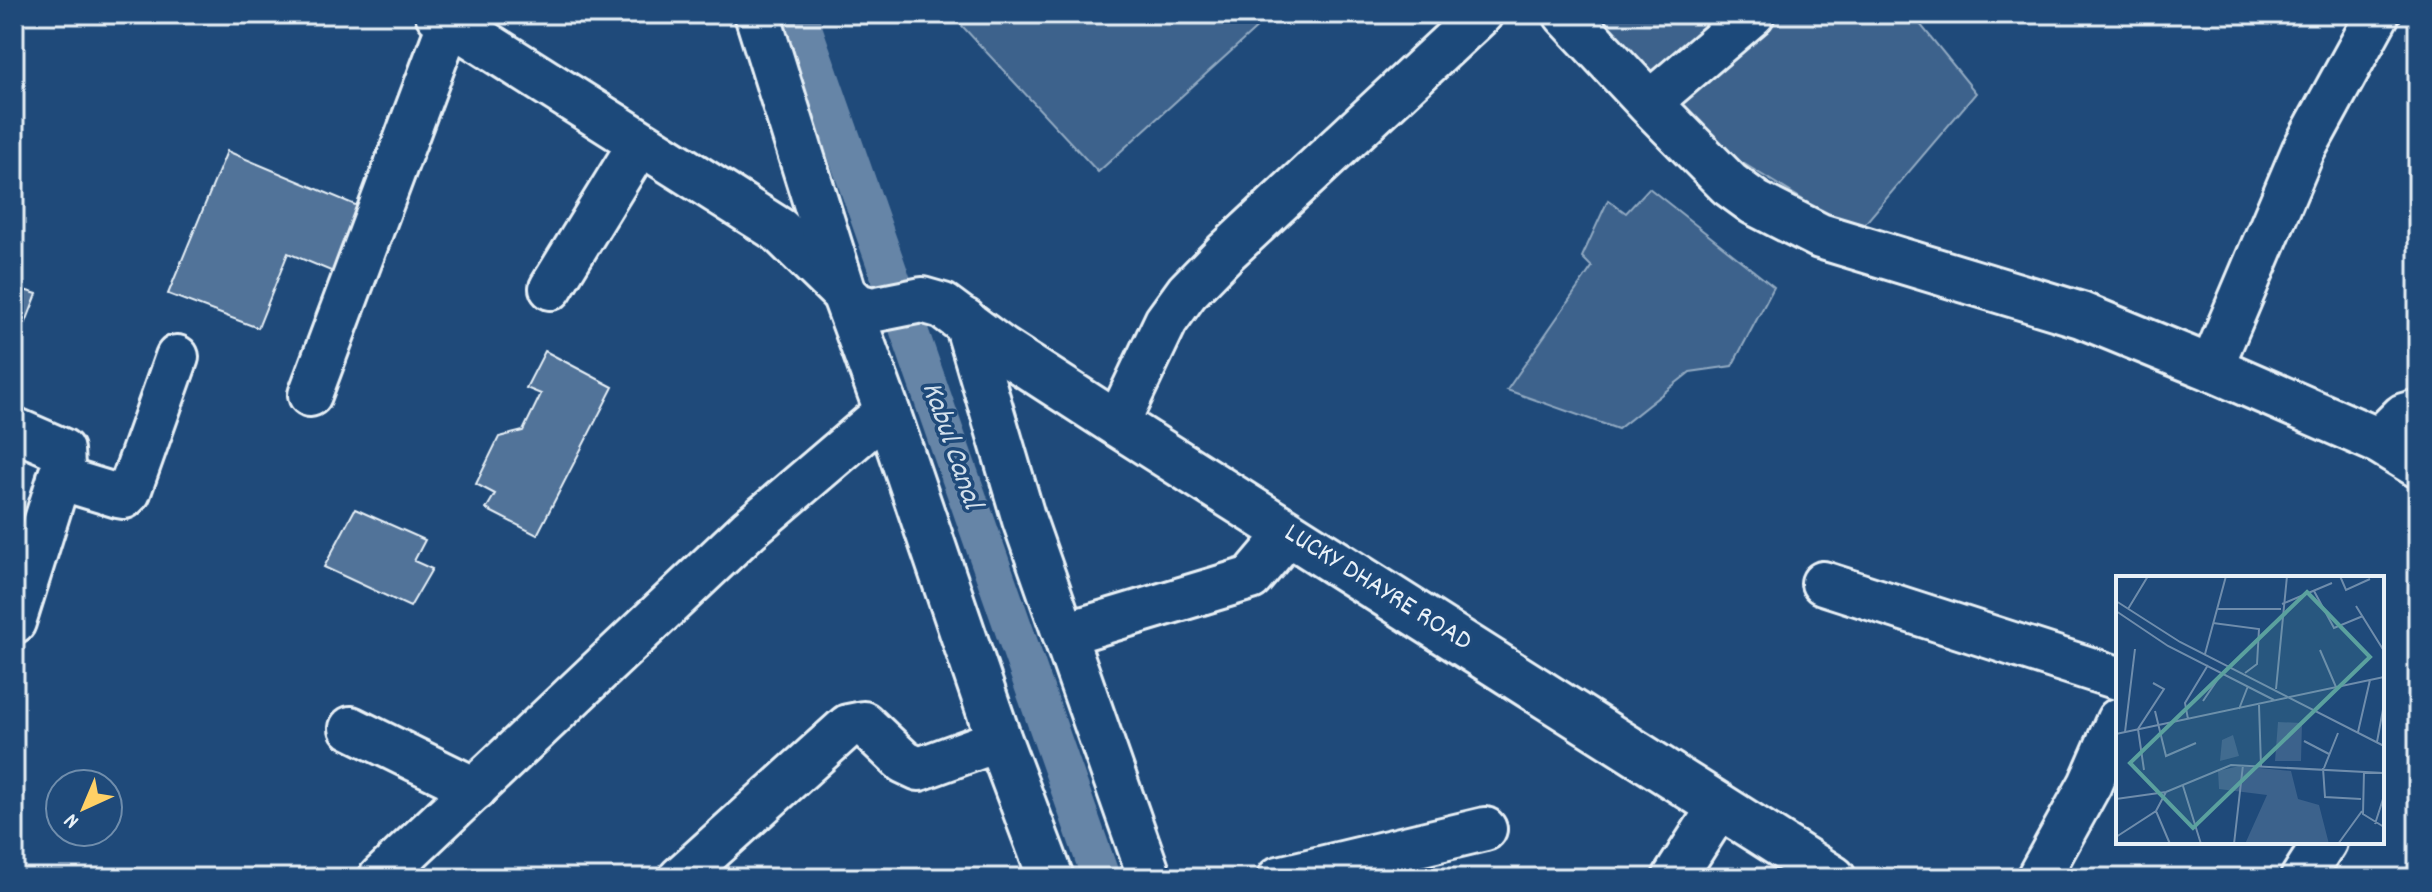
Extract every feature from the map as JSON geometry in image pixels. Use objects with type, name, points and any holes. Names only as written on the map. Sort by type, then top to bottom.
[{"type":"main road","points":[[757,14],[858,303],[887,411],[999,740],[1051,878]]},
{"type":"main road","points":[[1566,14],[1729,184],[1755,203],[1820,236],[2081,315],[2379,441],[2418,465]]},
{"type":"main road","points":[[444,18],[779,230],[858,303]]},
{"type":"main road","name":"LUCKY DHAYRE ROAD","points":[[858,303],[922,300],[943,306],[1001,349],[1117,424],[1833,878]]},
{"type":"main road","points":[[2379,441],[2404,416],[2418,412]]},
{"type":"street","points":[[1117,424],[1166,321],[1187,292],[1481,14]]},
{"type":"street","points":[[1649,103],[1753,14]]},
{"type":"street","points":[[2211,368],[2303,151],[2378,14]]},
{"type":"street","points":[[310,395],[444,18]]},
{"type":"street","points":[[551,288],[640,143]]},
{"type":"street","points":[[965,320],[1024,520],[1150,878]]},
{"type":"street","points":[[59,478],[118,496],[124,497],[129,492],[177,357]]},
{"type":"street","points":[[380,878],[749,529],[887,411]]},
{"type":"street","points":[[14,429],[62,450],[63,466],[14,622]]},
{"type":"street","points":[[1065,634],[1251,578],[1289,533]]},
{"type":"street","points":[[1823,583],[2116,677]]},
{"type":"street","points":[[680,878],[848,726],[863,723],[904,762],[919,769],[999,740]]},
{"type":"street","points":[[2038,878],[2090,784],[2116,725]]},
{"type":"street","points":[[351,728],[475,789]]},
{"type":"street","points":[[1674,878],[1720,806]]},
{"type":"street","points":[[1279,878],[1485,829]]},
{"type":"street","points":[[2302,878],[2324,844]]},
{"type":"shaded area","points":[[951,14],[1272,14],[1098,172]]},
{"type":"shaded area","points":[[1585,14],[1912,14],[1976,93],[1857,233],[1676,122]]},
{"type":"shaded area","points":[[1649,188],[1774,287],[1732,366],[1690,372],[1618,429],[1507,390],[1592,267],[1582,257],[1608,200],[1626,213]]},
{"type":"building","points":[[227,151],[365,209],[338,274],[288,253],[258,328],[168,294]]},
{"type":"building","points":[[14,287],[37,294],[14,353]]},
{"type":"building","points":[[545,351],[613,387],[537,535],[486,509],[495,494],[476,484],[499,437],[523,431],[541,394],[526,388]]},
{"type":"building","points":[[355,509],[425,540],[414,561],[432,569],[410,607],[324,567]]},
{"type":"waterway","name":"Kabul Canal","points":[[798,14],[1101,878]]}]
